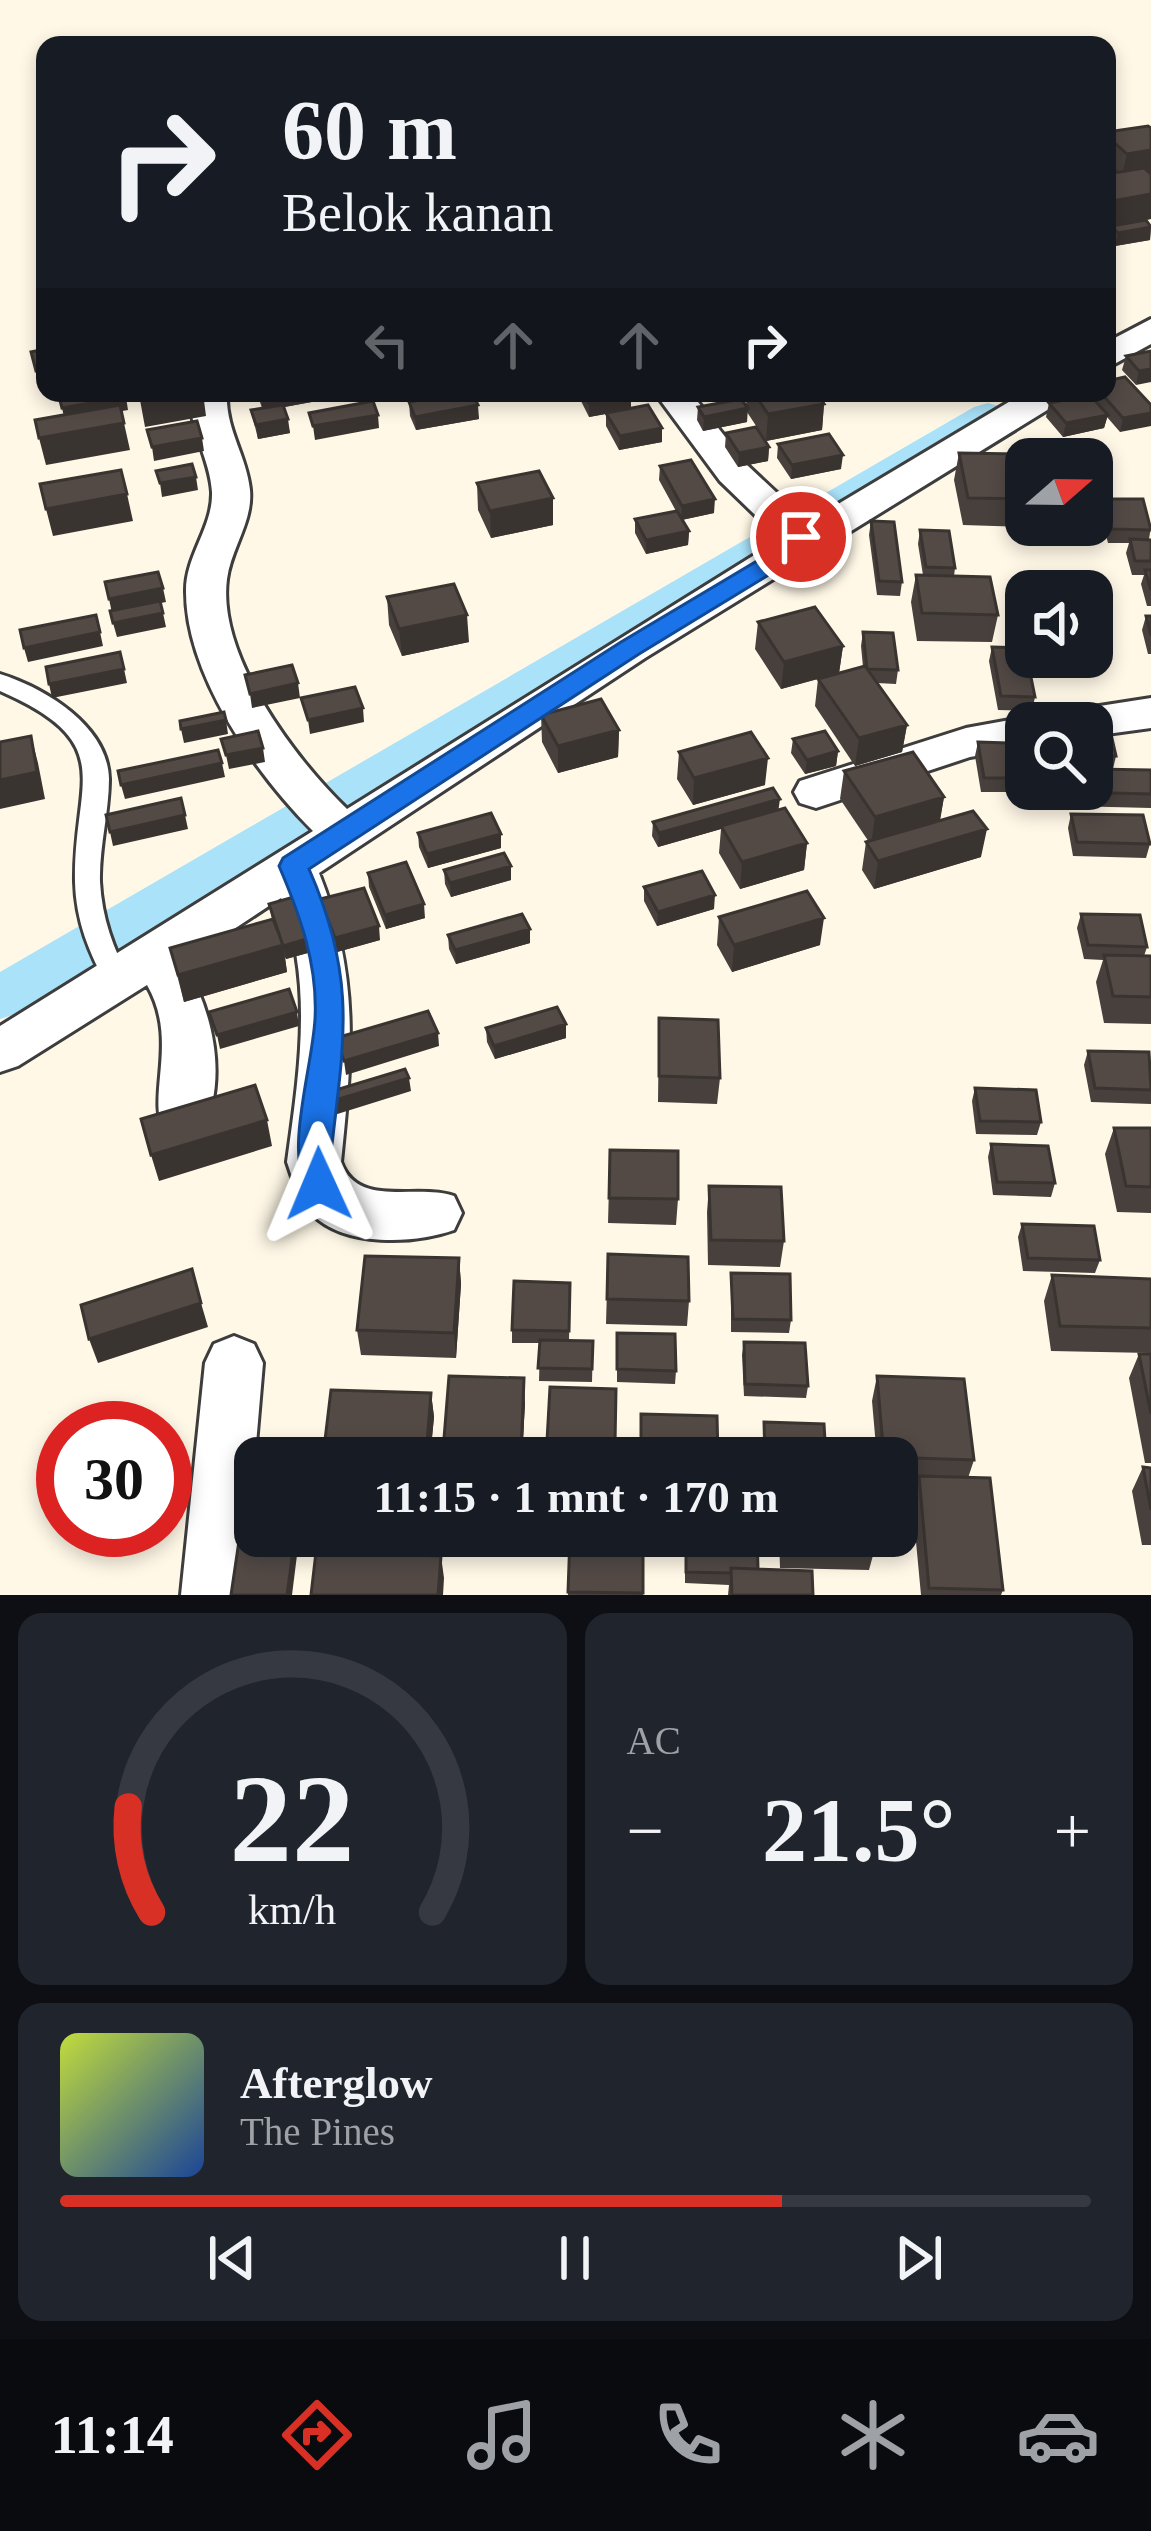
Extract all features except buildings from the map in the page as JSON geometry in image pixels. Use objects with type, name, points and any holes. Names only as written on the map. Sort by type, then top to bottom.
[{"type":"street","points":[[1116,351],[1151,329]]},
{"type":"street","points":[[209,402],[212,441],[226,465],[231,490],[222,542],[210,561],[207,605],[231,689],[269,756],[328,819]]},
{"type":"street","points":[[680,402],[703,437],[795,532]]},
{"type":"street","points":[[0,1052],[293,866],[328,819],[630,648],[795,532],[1033,402]]},
{"type":"street","points":[[1113,718],[1151,713]]},
{"type":"street","points":[[816,792],[966,743],[1005,736]]},
{"type":"street","points":[[293,866],[313,911],[327,963],[331,1016],[314,1162],[319,1184],[355,1215],[435,1213]]},
{"type":"street","points":[[126,968],[166,972],[186,1018],[193,1052],[183,1120]]},
{"type":"street","points":[[212,1595],[234,1363]]},
{"type":"lane","points":[[0,682],[81,732],[92,755],[97,773],[87,858],[91,926],[126,968]]},
{"type":"waterway","points":[[0,998],[988,415]]},
{"type":"route","points":[[319,1184],[314,1162],[331,1016],[327,963],[313,911],[293,866],[630,648],[808,541],[801,537]]}]
